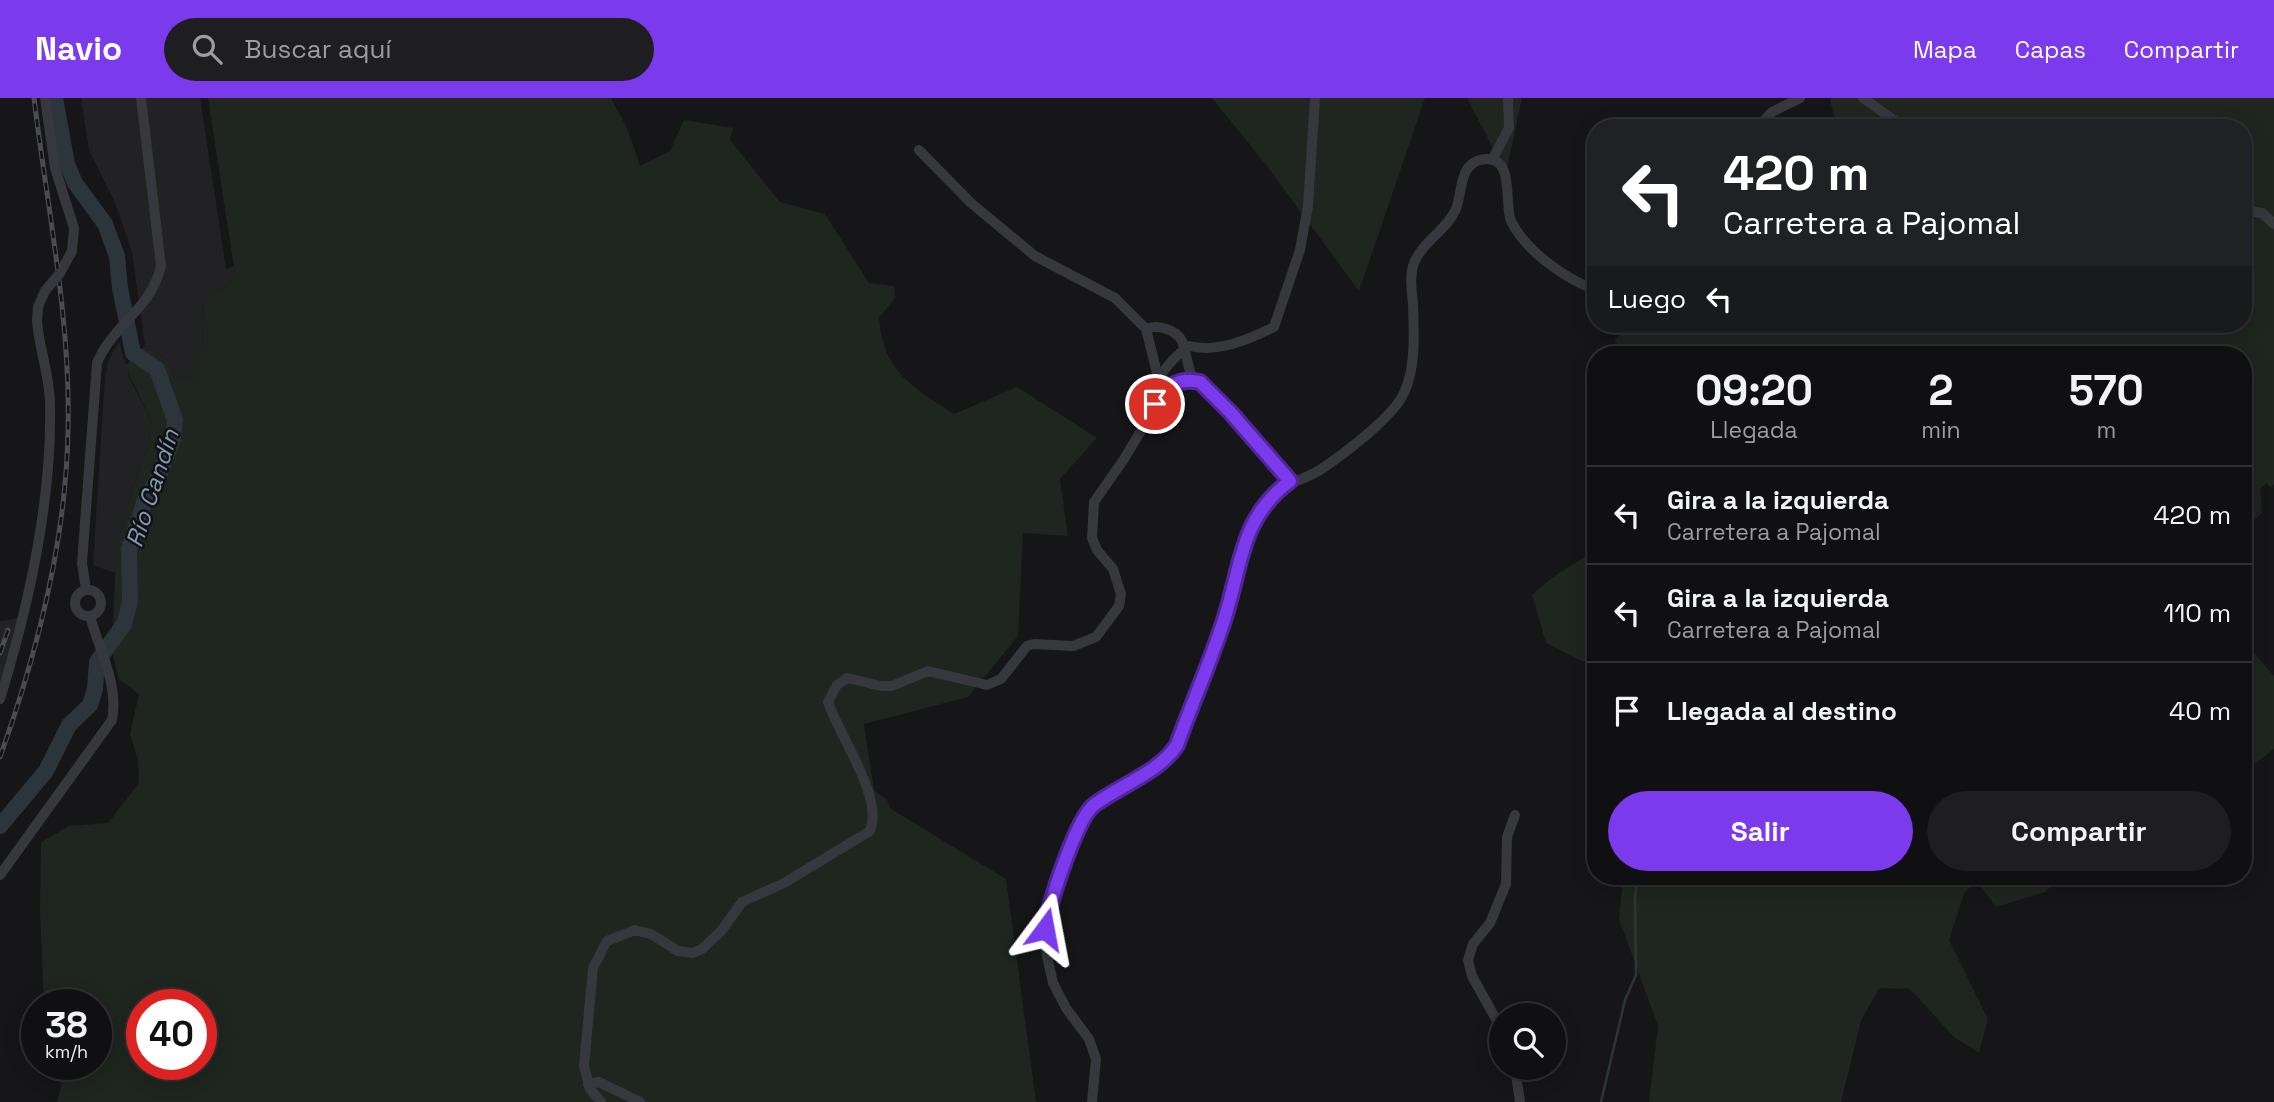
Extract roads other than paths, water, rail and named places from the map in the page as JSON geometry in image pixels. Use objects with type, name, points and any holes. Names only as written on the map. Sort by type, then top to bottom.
[{"type":"street","points":[[0,699],[30,583],[44,495],[50,397],[37,321],[38,307],[45,291],[60,273],[72,251],[74,228],[55,168],[45,98]]},
{"type":"street","points":[[86,590],[82,563],[97,363],[110,339],[144,304],[158,281],[161,266],[141,98]]},
{"type":"street","points":[[1144,427],[1147,404],[1158,377],[1183,350],[1189,346],[1206,350],[1253,337],[1274,327],[1300,250],[1308,205],[1315,98]]},
{"type":"street","points":[[1492,160],[1509,128],[1508,98]]},
{"type":"street","points":[[1765,119],[1772,112],[1800,98]]},
{"type":"street","points":[[1863,98],[1892,119]]},
{"type":"street","points":[[919,150],[971,202],[1035,256],[1108,292],[1146,329],[1158,377]]},
{"type":"street","points":[[1092,1102],[1096,1059],[1093,1048],[1057,993],[1046,954],[1045,929],[1053,895],[1087,812],[1166,757],[1177,745],[1222,627],[1250,530],[1267,500],[1290,481],[1322,469],[1378,423],[1404,393],[1414,345],[1411,277],[1414,263],[1450,220],[1464,174],[1472,164],[1483,159],[1492,160],[1501,167],[1507,180],[1507,206],[1511,220],[1521,237],[1534,251],[1587,285]]},
{"type":"street","points":[[2252,212],[2262,214],[2274,224]]},
{"type":"street","points":[[1146,329],[1157,327],[1174,333],[1182,341],[1192,380]]},
{"type":"street","points":[[601,1102],[588,1084],[584,1066],[593,968],[607,941],[635,930],[651,934],[678,951],[693,953],[702,949],[722,930],[742,902],[777,886],[870,831],[874,811],[854,756],[828,702],[843,679],[854,677],[881,687],[892,686],[928,671],[987,685],[1001,679],[1027,646],[1081,644],[1096,637],[1119,606],[1121,594],[1113,569],[1094,545],[1091,513],[1099,493],[1166,389],[1178,381],[1192,380],[1214,394],[1290,481]]},
{"type":"street","points":[[86,590],[95,592],[100,598],[98,611],[90,616],[82,615],[75,605],[76,597],[86,590]]},
{"type":"street","points":[[0,875],[112,720],[115,703],[90,616]]},
{"type":"street","points":[[1489,1007],[1472,976],[1468,960],[1473,944],[1490,923],[1506,884],[1507,837],[1515,816]]},
{"type":"street","points":[[1517,1080],[1520,1102]]},
{"type":"street","points":[[588,1084],[599,1082],[640,1102]]},
{"type":"waterway","name":"Río Candín","points":[[0,826],[46,771],[69,725],[90,705],[95,689],[97,662],[124,624],[130,602],[129,549],[144,503],[159,476],[173,438],[175,420],[157,369],[133,353],[120,288],[117,256],[105,224],[75,183],[67,164],[55,98]]},
{"type":"waterway","points":[[1601,1102],[1625,1000],[1636,975],[1637,885]]},
{"type":"railway","points":[[0,757],[26,678],[47,597],[62,514],[66,472],[66,347],[34,98]]},
{"type":"railway","points":[[0,653],[8,630]]}]
